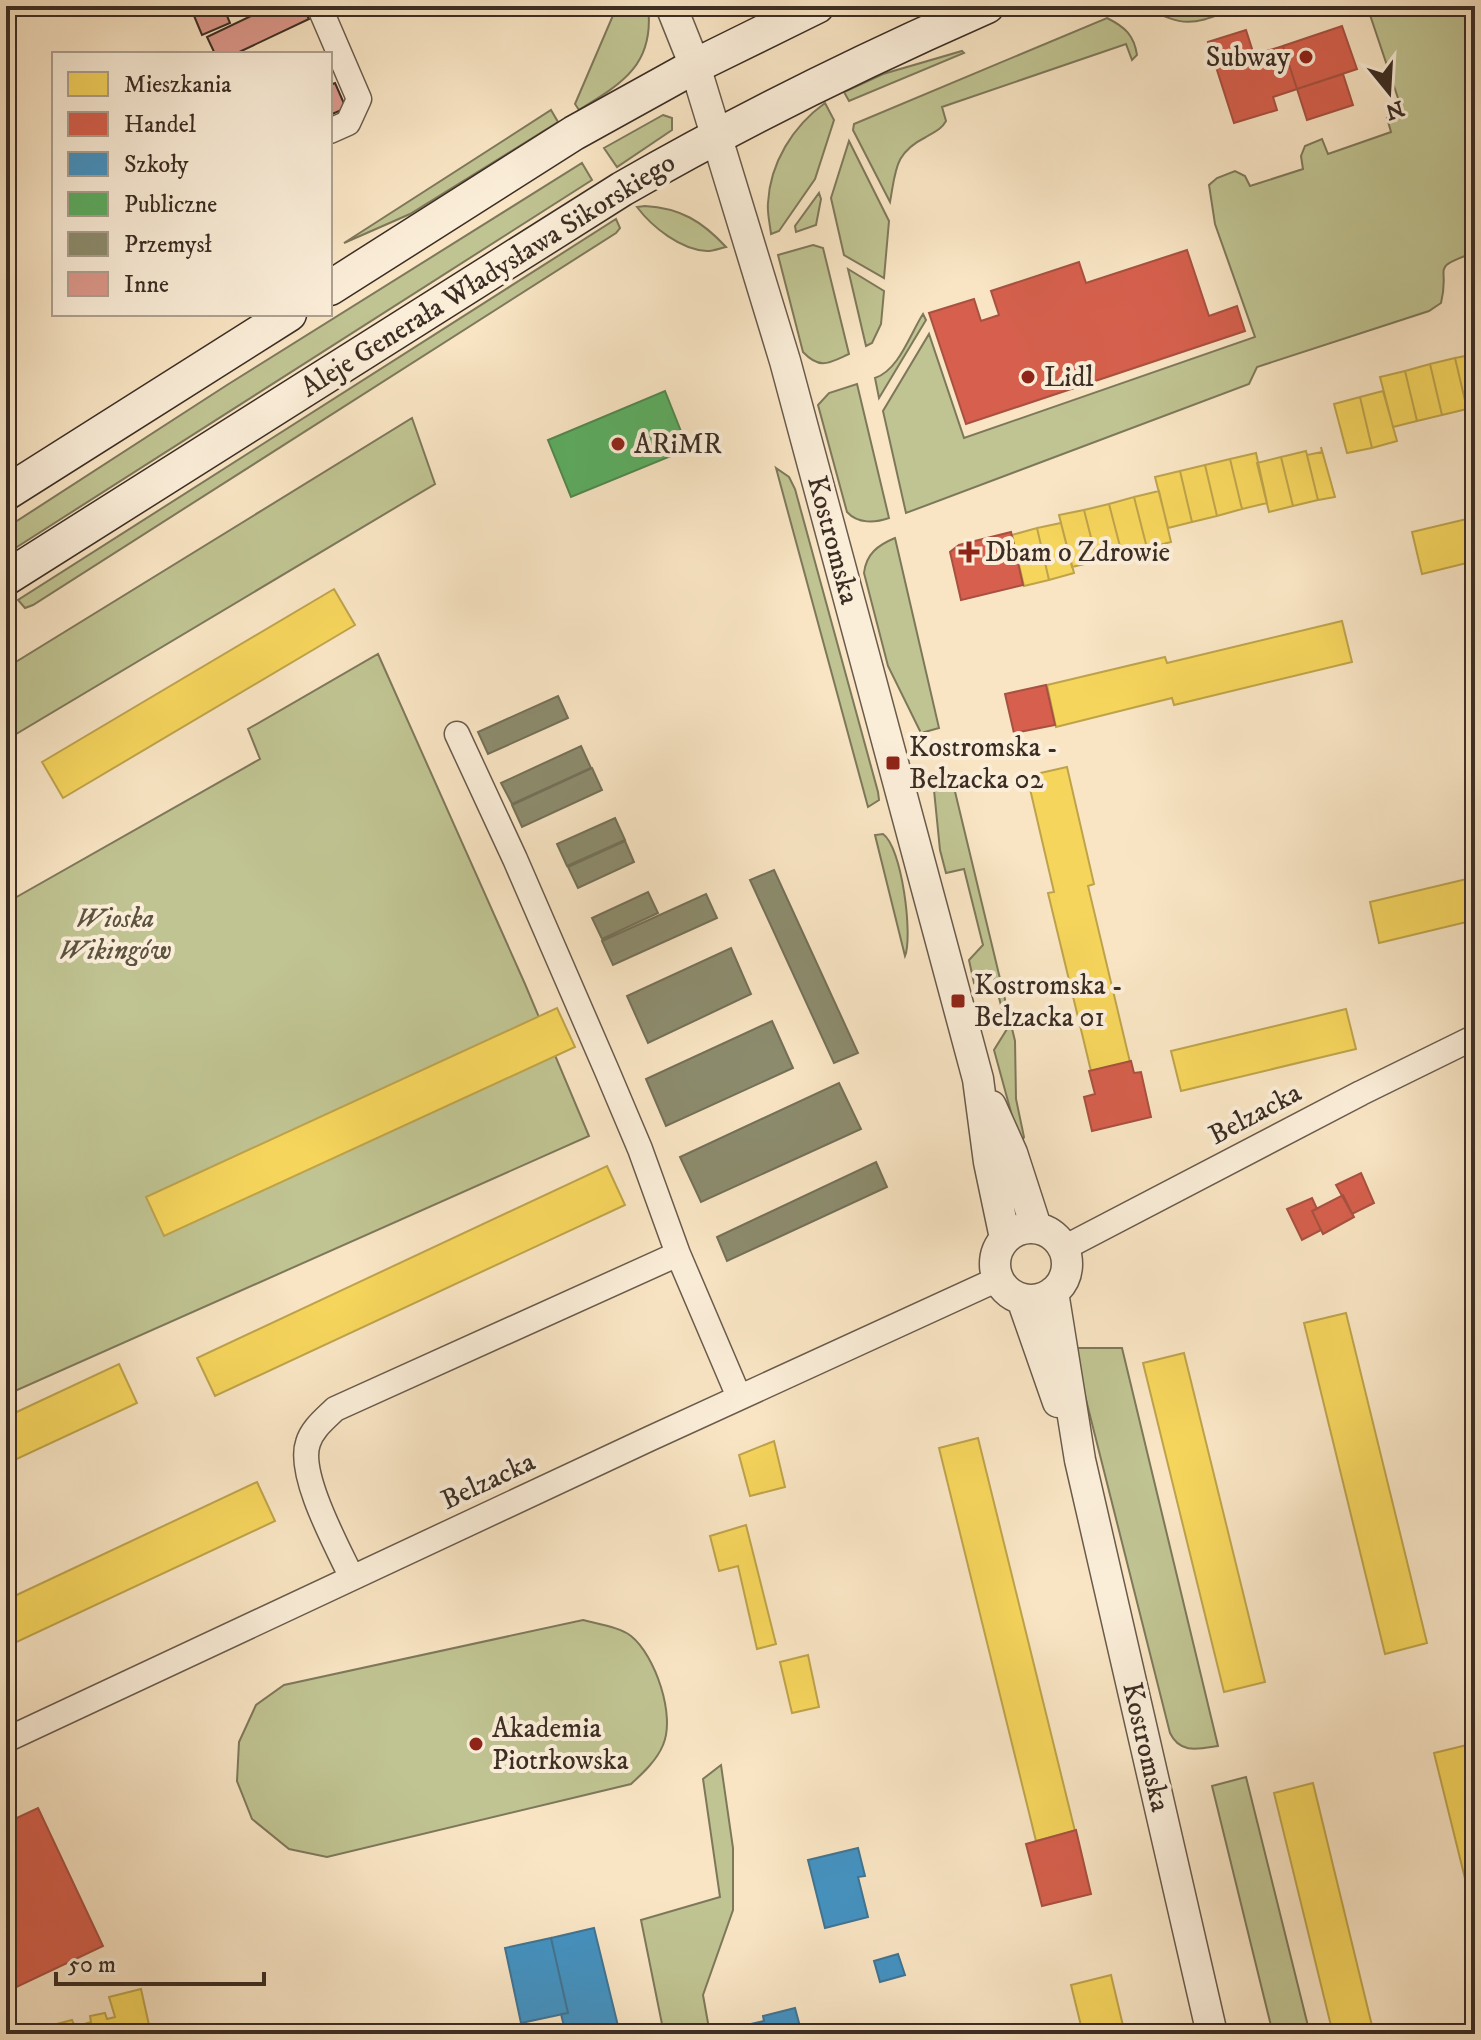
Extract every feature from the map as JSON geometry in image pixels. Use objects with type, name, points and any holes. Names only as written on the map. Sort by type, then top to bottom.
[{"type":"main road","points":[[332,287],[574,133],[695,66],[817,6]]},
{"type":"main road","name":"Aleje Generała Władysława Sikorskiego","points":[[6,578],[591,209],[715,135],[829,78],[987,6]]},
{"type":"main road","points":[[6,493],[286,316]]},
{"type":"street","points":[[319,6],[359,99],[348,123],[332,130]]},
{"type":"street","name":"Kostromska","points":[[671,6],[695,66],[785,361],[978,1079],[989,1162],[1005,1238]]},
{"type":"street","points":[[457,734],[607,1071],[651,1177],[678,1254],[739,1397]]},
{"type":"street","name":"Belzacka","points":[[1064,1248],[1475,1037]]},
{"type":"street","name":"Kostromska","points":[[978,1079],[1012,1153],[1036,1227]]},
{"type":"street","points":[[1036,1227],[1052,1234],[1064,1248],[1067,1255],[1066,1272],[1053,1292],[1038,1299],[1022,1299],[1008,1292],[998,1279],[994,1262],[999,1245],[1019,1229],[1036,1227]]},
{"type":"street","points":[[352,1578],[319,1510],[307,1466],[307,1444],[318,1426],[335,1409],[678,1254]]},
{"type":"street","name":"Belzacka","points":[[6,1740],[998,1279]]},
{"type":"street","name":"Kostromska","points":[[1053,1292],[1080,1460],[1212,2034]]},
{"type":"street","name":"Kostromska","points":[[1022,1299],[1080,1460]]},
{"type":"green space","points":[[617,6],[648,6],[649,26],[641,57],[622,81],[579,110],[575,104]]},
{"type":"green space","points":[[1243,6],[1194,22],[1173,20],[1145,7]]},
{"type":"green space","points":[[1367,6],[1475,6],[1475,252],[1446,266],[1441,303],[1429,311],[1257,367],[1249,384],[906,513],[883,411],[929,334],[964,438],[1255,337],[1215,224],[1209,185],[1235,171],[1245,176],[1250,186],[1303,169],[1301,156],[1305,146],[1322,139],[1328,154],[1391,132],[1387,118],[1403,113]]},
{"type":"green space","points":[[1107,18],[1124,28],[1131,37],[1137,55],[1132,60],[1126,44],[942,107],[944,124],[902,156],[890,202],[853,130],[854,124]]},
{"type":"green space","points":[[962,51],[964,53],[849,101],[844,92],[883,74]]},
{"type":"green space","points":[[825,103],[834,120],[815,179],[779,231],[771,234],[768,203],[778,160],[793,134]]},
{"type":"green space","points":[[551,110],[558,122],[410,214],[344,243]]},
{"type":"green space","points":[[663,115],[672,118],[672,130],[617,167],[604,148]]},
{"type":"green space","points":[[849,141],[889,221],[884,278],[844,255],[831,198]]},
{"type":"green space","points":[[582,163],[592,180],[6,554],[6,528],[227,385]]},
{"type":"green space","points":[[819,193],[821,199],[816,225],[796,232],[795,226]]},
{"type":"green space","points":[[645,206],[690,218],[726,247],[697,250],[677,242],[637,207]]},
{"type":"green space","points":[[616,219],[620,228],[616,233],[33,605],[25,608],[18,600]]},
{"type":"green space","points":[[813,245],[823,248],[849,354],[825,363],[809,358],[803,352],[778,255]]},
{"type":"green space","points":[[848,269],[884,291],[881,324],[872,343],[866,346]]},
{"type":"green space","points":[[923,314],[926,320],[879,398],[875,378],[897,360]]},
{"type":"green space","points":[[857,384],[889,518],[878,521],[861,520],[847,512],[818,405],[829,393]]},
{"type":"green space","points":[[412,418],[435,484],[6,740],[6,668]]},
{"type":"green space","points":[[776,468],[789,477],[795,489],[878,792],[879,800],[868,807]]},
{"type":"green space","points":[[895,538],[939,728],[921,733],[888,666],[864,573],[867,560],[874,551]]},
{"type":"green space","name":"Wioska Wikingów","points":[[378,654],[589,1136],[6,1395],[6,903],[260,759],[248,729]]},
{"type":"green space","points":[[951,775],[1015,1041],[1016,1099],[1024,1137],[1020,1145],[994,1050],[1007,1029],[993,974],[974,983],[969,960],[983,945],[964,869],[946,873],[940,850],[933,780]]},
{"type":"green space","points":[[883,834],[896,856],[904,892],[908,930],[905,956],[875,835]]},
{"type":"green space","points":[[1073,1348],[1122,1348],[1218,1746],[1184,1747],[1170,1733]]},
{"type":"green space","points":[[583,1620],[615,1628],[631,1636],[648,1657],[661,1687],[667,1718],[663,1745],[645,1771],[631,1784],[327,1857],[289,1849],[252,1819],[237,1781],[239,1742],[256,1705],[284,1685]]},
{"type":"green space","points":[[721,1765],[733,1848],[733,1910],[703,1995],[710,2034],[664,2034],[641,1920],[720,1897],[703,1779]]},
{"type":"green space","points":[[1246,1777],[1310,2034],[1273,2034],[1212,1786]]},
{"type":"building: Mieszkania","points":[[1475,354],[1475,407],[1467,409],[1455,358]]},
{"type":"building: Mieszkania","points":[[1455,358],[1467,409],[1442,415],[1430,364]]},
{"type":"building: Mieszkania","points":[[1430,364],[1442,415],[1417,421],[1405,371]]},
{"type":"building: Mieszkania","points":[[1405,371],[1417,421],[1393,427],[1380,377]]},
{"type":"building: Mieszkania","points":[[1383,391],[1397,441],[1372,448],[1360,397]]},
{"type":"building: Mieszkania","points":[[1360,397],[1372,448],[1347,453],[1334,404]]},
{"type":"building: Mieszkania","points":[[1321,447],[1335,497],[1318,500],[1307,455],[1322,452]]},
{"type":"building: Mieszkania","points":[[1306,451],[1318,500],[1293,506],[1281,457]]},
{"type":"building: Mieszkania","points":[[1256,453],[1267,503],[1242,509],[1230,459]]},
{"type":"building: Mieszkania","points":[[1281,457],[1293,506],[1269,512],[1257,463]]},
{"type":"building: Mieszkania","points":[[1230,459],[1242,509],[1217,516],[1205,465]]},
{"type":"building: Mieszkania","points":[[1205,465],[1217,516],[1192,522],[1180,471]]},
{"type":"building: Mieszkania","points":[[1180,471],[1192,522],[1168,528],[1155,477]]},
{"type":"building: Mieszkania","points":[[1159,491],[1171,542],[1147,548],[1134,497]]},
{"type":"building: Mieszkania","points":[[1134,497],[1147,548],[1122,554],[1109,504]]},
{"type":"building: Mieszkania","points":[[1109,504],[1122,554],[1097,561],[1084,510]]},
{"type":"building: Mieszkania","points":[[1084,510],[1097,561],[1072,567],[1059,515]]},
{"type":"building: Mieszkania","points":[[1475,517],[1475,561],[1422,574],[1412,532]]},
{"type":"building: Mieszkania","points":[[1061,523],[1074,573],[1049,580],[1037,528]]},
{"type":"building: Mieszkania","points":[[1037,528],[1049,580],[1024,586],[1012,535]]},
{"type":"building: Mieszkania","points":[[334,589],[355,625],[63,798],[42,762]]},
{"type":"building: Mieszkania","points":[[1342,621],[1352,662],[1174,705],[1172,698],[1056,727],[1047,685],[1165,657],[1167,663]]},
{"type":"building: Mieszkania","points":[[1067,767],[1094,884],[1088,886],[1130,1062],[1091,1071],[1048,893],[1054,892],[1027,776]]},
{"type":"building: Mieszkania","points":[[1475,877],[1475,920],[1379,943],[1370,902]]},
{"type":"building: Mieszkania","points":[[557,1008],[575,1047],[164,1236],[146,1197]]},
{"type":"building: Mieszkania","points":[[1346,1009],[1356,1049],[1181,1091],[1171,1051]]},
{"type":"building: Mieszkania","points":[[607,1166],[625,1205],[215,1396],[197,1358]]},
{"type":"building: Mieszkania","points":[[1346,1313],[1427,1643],[1385,1654],[1304,1323]]},
{"type":"building: Mieszkania","points":[[1184,1353],[1265,1682],[1224,1692],[1143,1363]]},
{"type":"building: Mieszkania","points":[[119,1364],[137,1403],[6,1464],[6,1417]]},
{"type":"building: Mieszkania","points":[[978,1438],[1075,1831],[1036,1841],[939,1448]]},
{"type":"building: Mieszkania","points":[[774,1441],[785,1487],[750,1496],[739,1455]]},
{"type":"building: Mieszkania","points":[[257,1482],[275,1521],[6,1647],[6,1600]]},
{"type":"building: Mieszkania","points":[[746,1525],[776,1644],[757,1649],[738,1566],[719,1571],[710,1536]]},
{"type":"building: Mieszkania","points":[[808,1655],[819,1707],[792,1713],[780,1662]]},
{"type":"building: Mieszkania","points":[[1475,1743],[1475,1919],[1434,1753]]},
{"type":"building: Mieszkania","points":[[1313,1783],[1374,2034],[1333,2034],[1274,1793]]},
{"type":"building: Mieszkania","points":[[1111,1975],[1125,2034],[1083,2034],[1071,1985]]},
{"type":"building: Mieszkania","points":[[141,1989],[151,2034],[35,2034],[34,2030],[72,2020],[75,2027],[91,2022],[90,2016],[105,2013],[107,2019],[115,2017],[109,1997]]},
{"type":"building: Handel","points":[[1342,26],[1357,69],[1297,89],[1283,46]]},
{"type":"building: Handel","points":[[1246,30],[1254,55],[1283,46],[1297,89],[1273,97],[1277,110],[1234,123],[1208,42]]},
{"type":"building: Handel","points":[[1343,74],[1353,105],[1307,120],[1297,89]]},
{"type":"building: Handel","name":"Lidl","points":[[1187,250],[1209,316],[1237,306],[1245,331],[966,424],[929,313],[974,299],[981,321],[999,315],[991,291],[1079,262],[1086,283]]},
{"type":"building: Handel","points":[[1011,532],[1023,585],[961,600],[950,552],[959,545]]},
{"type":"building: Handel","points":[[1046,685],[1055,725],[1014,733],[1005,694]]},
{"type":"building: Handel","points":[[1131,1061],[1134,1073],[1141,1072],[1151,1117],[1092,1131],[1084,1097],[1095,1094],[1089,1071]]},
{"type":"building: Handel","points":[[1361,1173],[1374,1203],[1352,1214],[1336,1185]]},
{"type":"building: Handel","points":[[1343,1195],[1354,1217],[1323,1234],[1312,1211]]},
{"type":"building: Handel","points":[[1312,1198],[1317,1209],[1312,1211],[1321,1230],[1302,1240],[1287,1209]]},
{"type":"building: Handel","points":[[38,1808],[103,1946],[6,1992],[6,1823]]},
{"type":"building: Handel","points":[[1076,1830],[1091,1894],[1042,1906],[1026,1844]]},
{"type":"building: Szkoły","points":[[858,1848],[865,1876],[858,1877],[868,1917],[825,1928],[808,1860]]},
{"type":"building: Szkoły","points":[[594,1928],[620,2034],[566,2034],[561,2014],[568,2013],[551,1938]]},
{"type":"building: Szkoły","points":[[551,1938],[568,2013],[521,2023],[505,1948]]},
{"type":"building: Szkoły","points":[[898,1954],[905,1975],[880,1982],[874,1961]]},
{"type":"building: Szkoły","points":[[795,2008],[802,2034],[743,2034],[742,2026],[764,2021],[763,2016]]},
{"type":"building: Publiczne","name":"ARiMR","points":[[665,391],[688,449],[571,497],[548,440]]},
{"type":"building: Przemysł","points":[[558,696],[568,718],[488,754],[478,732]]},
{"type":"building: Przemysł","points":[[581,746],[591,768],[512,804],[501,783]]},
{"type":"building: Przemysł","points":[[592,768],[602,790],[522,827],[512,805]]},
{"type":"building: Przemysł","points":[[615,818],[625,840],[567,866],[557,844]]},
{"type":"building: Przemysł","points":[[625,841],[634,862],[578,888],[568,867]]},
{"type":"building: Przemysł","points":[[774,870],[858,1053],[834,1063],[750,880]]},
{"type":"building: Przemysł","points":[[648,892],[658,913],[602,939],[592,918]]},
{"type":"building: Przemysł","points":[[706,894],[717,918],[613,965],[602,941]]},
{"type":"building: Przemysł","points":[[731,948],[751,994],[648,1043],[627,996]]},
{"type":"building: Przemysł","points":[[772,1021],[793,1068],[666,1126],[646,1079]]},
{"type":"building: Przemysł","points":[[839,1083],[861,1129],[701,1202],[680,1157]]},
{"type":"building: Przemysł","points":[[876,1162],[887,1187],[727,1261],[717,1237]]},
{"type":"building: Inne","points":[[203,6],[223,6],[230,23],[202,35],[192,11]]},
{"type":"building: Inne","points":[[272,6],[302,6],[309,19],[239,52],[214,52],[207,37]]},
{"type":"building: Inne","points":[[335,83],[346,108],[332,114],[332,84]]},
{"type":"place","name":"Subway","points":[[1306,57]]},
{"type":"place","name":"Lidl","points":[[1028,377]]},
{"type":"place","name":"ARiMR","points":[[618,444]]},
{"type":"place","name":"Dbam o Zdrowie","points":[[969,552]]},
{"type":"place","name":"Kostromska - Belzacka 02","points":[[893,763]]},
{"type":"place","name":"Kostromska - Belzacka 01","points":[[958,1001]]},
{"type":"place","name":"Akademia Piotrkowska","points":[[476,1744]]}]
